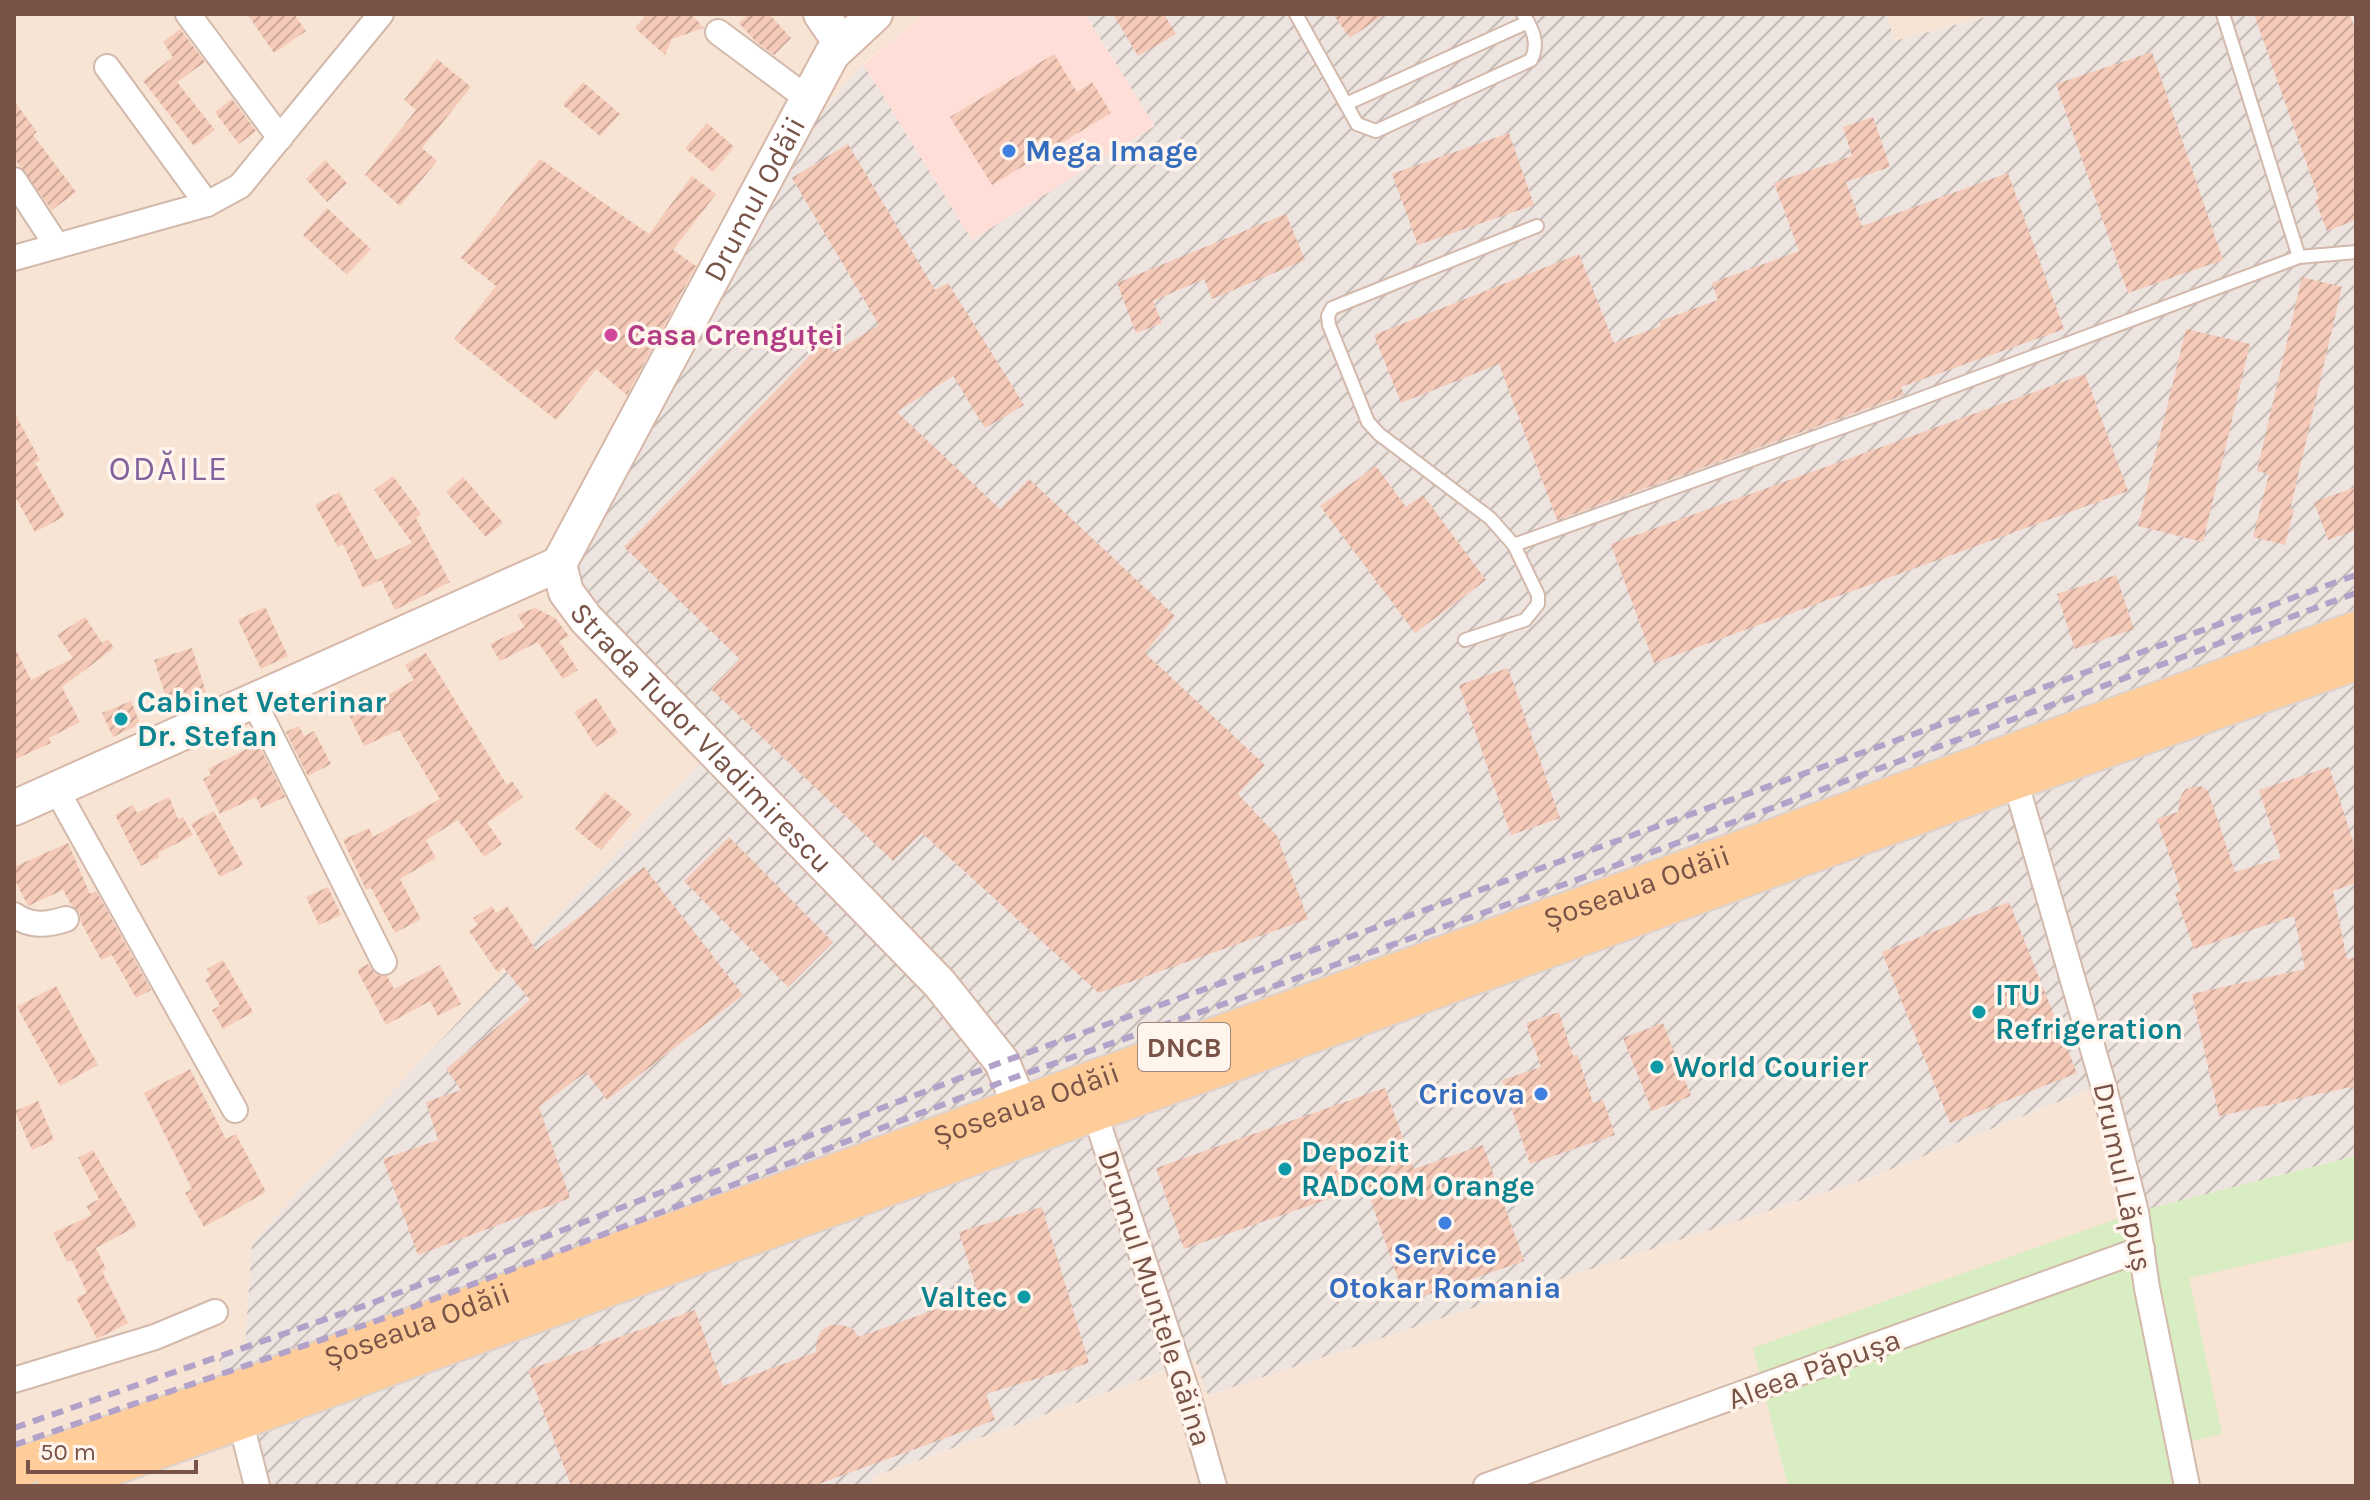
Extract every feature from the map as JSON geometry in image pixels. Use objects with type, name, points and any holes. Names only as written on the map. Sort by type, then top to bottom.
[{"type":"main road","name":"Șoseaua Odăii","points":[[14,1469],[1020,1106],[2356,631]]},
{"type":"main road","name":"Șoseaua Odăii","points":[[72,1483],[240,1419],[1094,1111],[2015,780],[2356,661]]},
{"type":"street","points":[[188,14],[280,138]]},
{"type":"street","points":[[14,258],[207,204],[240,186],[381,14]]},
{"type":"street","points":[[821,14],[841,43]]},
{"type":"street","name":"Drumul Odăii","points":[[559,564],[832,54],[875,14]]},
{"type":"street","points":[[718,32],[808,99]]},
{"type":"street","points":[[107,67],[207,204]]},
{"type":"street","points":[[14,180],[57,246]]},
{"type":"street","name":"Strada Tudor Vladimirescu","points":[[14,808],[559,564],[566,592],[586,619],[940,984],[1002,1062],[1020,1106]]},
{"type":"street","points":[[253,700],[384,962]]},
{"type":"street","name":"Drumul Lăpuș","points":[[2015,780],[2103,1084],[2136,1212],[2147,1288],[2187,1486]]},
{"type":"street","points":[[56,789],[235,1110]]},
{"type":"street","points":[[14,915],[35,924],[66,919]]},
{"type":"street","name":"Drumul Muntele Găina","points":[[1094,1111],[1188,1395],[1214,1486]]},
{"type":"street","name":"Aleea Păpușa","points":[[1486,1486],[2142,1249]]},
{"type":"street","points":[[14,1380],[155,1337],[215,1312]]},
{"type":"street","points":[[240,1419],[257,1486]]},
{"type":"lane","points":[[1296,14],[1357,124],[1376,131],[1531,60],[1536,44],[1525,18],[1346,104]]},
{"type":"lane","points":[[2223,14],[2299,257]]},
{"type":"lane","points":[[1465,640],[1525,620],[1538,604],[1538,595],[1514,545],[1490,518],[1379,434],[1368,422],[1328,316],[1332,308],[1537,226]]},
{"type":"lane","points":[[1514,545],[1893,409],[2299,257],[2356,252]]},
{"type":"shaded area","name":"ODĂILE","points":[[14,14],[924,14],[863,64],[818,117],[702,761],[252,1242],[245,1347],[250,1486],[14,1486]]},
{"type":"shaded area","points":[[924,14],[1085,14],[1155,126],[972,240],[863,65]]},
{"type":"shaded area","points":[[1085,14],[1887,14],[1894,41],[1997,14],[2356,14],[2356,1156],[2136,1212],[2103,1084],[1874,1176],[1208,1395],[1195,1360],[873,1477],[874,1486],[250,1486],[218,1356],[245,1346],[252,1242],[701,762],[551,601],[818,117],[863,64],[972,240],[1155,126]]},
{"type":"shaded area","points":[[1887,14],[1997,14],[1894,41]]},
{"type":"shaded area","points":[[2103,1084],[2136,1212],[2356,1156],[2356,1486],[874,1486],[873,1477],[1196,1360],[1208,1394],[1874,1176]]},
{"type":"green space","points":[[2356,1156],[2356,1240],[2189,1278],[2222,1434],[2179,1444],[2187,1486],[1788,1486],[1753,1348],[2136,1212]]},
{"type":"building","points":[[247,14],[294,14],[306,31],[274,53]]},
{"type":"building","points":[[647,14],[691,14],[704,28],[672,39],[665,55],[635,28]]},
{"type":"building","points":[[748,14],[769,14],[791,38],[774,55],[755,41],[739,23]]},
{"type":"building","points":[[1113,14],[1164,14],[1176,34],[1138,56]]},
{"type":"building","points":[[1333,14],[1385,14],[1350,38]]},
{"type":"building","points":[[2254,14],[2350,14],[2356,32],[2356,220],[2327,231],[2315,200],[2319,199]]},
{"type":"building","points":[[180,29],[205,62],[177,82],[215,130],[194,146],[143,81],[173,57],[163,42]]},
{"type":"building","points":[[2152,52],[2223,260],[2128,293],[2056,84]]},
{"type":"building","name":"Mega Image","points":[[1054,54],[1077,92],[1092,82],[1111,113],[992,185],[950,117]]},
{"type":"building","points":[[437,59],[471,87],[422,148],[437,161],[400,206],[365,175],[416,110],[404,100]]},
{"type":"building","points":[[583,82],[620,114],[600,136],[563,105]]},
{"type":"building","points":[[232,99],[256,131],[239,144],[215,112]]},
{"type":"building","points":[[14,101],[37,132],[33,135],[76,192],[52,210],[14,158]]},
{"type":"building","points":[[1873,117],[1890,167],[1846,182],[1862,226],[2008,173],[2064,329],[1901,387],[1904,395],[1557,520],[1499,364],[1401,403],[1374,335],[1579,254],[1614,343],[1661,326],[1660,321],[1718,300],[1712,283],[1799,251],[1774,183],[1852,156],[1843,127]]},
{"type":"building","points":[[707,123],[734,147],[713,172],[685,148]]},
{"type":"building","points":[[1509,133],[1534,205],[1418,245],[1392,174]]},
{"type":"building","points":[[848,144],[935,290],[948,283],[1024,405],[985,428],[953,376],[897,412],[1000,509],[1029,479],[1175,616],[1145,653],[1265,765],[1238,794],[1277,836],[1308,919],[1099,993],[922,833],[893,861],[711,689],[740,659],[624,547],[823,342],[834,352],[879,325],[792,178]]},
{"type":"building","name":"Casa Crenguței","points":[[540,159],[649,234],[692,176],[716,194],[673,250],[696,266],[627,395],[596,369],[556,420],[454,339],[496,286],[461,258]]},
{"type":"building","points":[[325,160],[347,183],[327,202],[306,179]]},
{"type":"building","points":[[327,208],[371,249],[347,275],[303,235]]},
{"type":"building","points":[[1286,214],[1305,260],[1212,299],[1204,279],[1153,301],[1162,323],[1136,333],[1117,283]]},
{"type":"building","points":[[2302,277],[2342,287],[2290,510],[2294,509],[2285,545],[2253,537],[2269,474],[2257,471]]},
{"type":"building","points":[[2186,329],[2250,344],[2203,542],[2138,526]]},
{"type":"building","points":[[2085,374],[2128,491],[1654,663],[1611,544]]},
{"type":"building","points":[[14,412],[40,460],[35,463],[65,516],[35,532],[14,495]]},
{"type":"building","points":[[1376,466],[1406,507],[1423,495],[1486,580],[1415,633],[1320,506]]},
{"type":"building","points":[[393,476],[421,514],[416,518],[450,582],[395,610],[381,580],[363,588],[343,544],[338,547],[315,505],[339,492],[376,560],[412,543],[374,490]]},
{"type":"building","points":[[463,477],[503,523],[486,537],[446,492]]},
{"type":"building","points":[[2356,487],[2356,530],[2328,540],[2314,502]]},
{"type":"building","points":[[2116,575],[2134,629],[2075,649],[2057,594]]},
{"type":"building","points":[[265,607],[288,656],[261,669],[238,620]]},
{"type":"building","points":[[535,608],[555,618],[569,636],[559,641],[578,670],[563,679],[538,642],[500,661],[490,644],[525,627],[517,615]]},
{"type":"building","points":[[85,617],[102,643],[108,639],[114,648],[62,687],[80,722],[49,738],[51,743],[14,760],[14,646],[31,680],[73,658],[57,635]]},
{"type":"building","points":[[192,648],[206,692],[168,703],[154,660]]},
{"type":"building","points":[[426,653],[507,785],[512,781],[523,797],[487,823],[502,844],[484,857],[458,820],[426,840],[436,858],[400,879],[421,919],[395,933],[371,888],[366,890],[343,840],[369,828],[373,837],[440,799],[399,730],[364,746],[347,711],[379,696],[381,699],[414,680],[405,665]]},
{"type":"building","points":[[1508,668],[1560,818],[1511,835],[1459,685]]},
{"type":"building","points":[[596,698],[618,733],[596,747],[574,712]]},
{"type":"building","name":"Cabinet Veterinar Dr. Stefan","points":[[131,701],[140,724],[113,737],[102,713]]},
{"type":"building","points":[[299,726],[304,736],[314,731],[331,764],[308,776],[286,732]]},
{"type":"building","points":[[258,743],[285,797],[261,808],[256,797],[220,814],[203,779],[211,775],[208,769]]},
{"type":"building","points":[[2329,767],[2356,850],[2356,883],[2333,891],[2347,959],[2356,957],[2356,1086],[2219,1116],[2192,994],[2305,969],[2294,916],[2194,949],[2175,893],[2181,891],[2157,819],[2178,812],[2181,795],[2186,789],[2201,786],[2208,791],[2235,872],[2281,858],[2259,790]]},
{"type":"building","points":[[605,792],[632,814],[601,850],[575,829]]},
{"type":"building","points":[[169,797],[178,819],[183,817],[193,835],[158,853],[159,857],[141,866],[115,815],[133,805],[137,813]]},
{"type":"building","points":[[214,811],[243,865],[220,877],[191,824]]},
{"type":"building","points":[[729,837],[833,942],[788,987],[684,881]]},
{"type":"building","points":[[68,843],[90,894],[96,891],[151,990],[136,998],[112,955],[101,960],[81,922],[80,914],[63,890],[28,906],[14,878],[14,867]]},
{"type":"building","points":[[644,867],[743,995],[607,1100],[586,1072],[539,1107],[570,1198],[418,1255],[383,1159],[438,1140],[426,1102],[461,1090],[446,1069],[530,1000],[503,967],[498,973],[469,931],[478,925],[473,918],[492,906],[496,913],[507,906],[536,950]]},
{"type":"building","points":[[328,887],[341,915],[319,925],[306,897]]},
{"type":"building","name":"ITU Refrigeration","points":[[2009,902],[2077,1073],[1950,1123],[1882,952]]},
{"type":"building","points":[[223,960],[253,1012],[223,1029],[212,1010],[220,1006],[205,979],[211,976],[207,969]]},
{"type":"building","points":[[368,964],[376,975],[387,976],[394,989],[440,965],[461,1004],[438,1016],[430,1001],[386,1025],[357,970]]},
{"type":"building","points":[[56,986],[98,1065],[60,1086],[17,1007]]},
{"type":"building","points":[[1559,1012],[1593,1103],[1603,1100],[1615,1135],[1530,1164],[1502,1080],[1541,1067],[1526,1023]]},
{"type":"building","name":"World Courier","points":[[1663,1023],[1691,1096],[1652,1111],[1623,1038]]},
{"type":"building","points":[[190,1069],[226,1139],[236,1134],[266,1192],[204,1227],[185,1193],[192,1189],[144,1093]]},
{"type":"building","points":[[1385,1088],[1414,1169],[1483,1145],[1524,1261],[1406,1302],[1366,1186],[1184,1249],[1156,1168]]},
{"type":"building","points":[[38,1101],[54,1140],[32,1150],[15,1111]]},
{"type":"building","points":[[93,1150],[137,1226],[96,1248],[106,1269],[102,1271],[128,1323],[97,1339],[76,1298],[87,1293],[72,1260],[67,1262],[53,1233],[92,1215],[86,1206],[99,1199],[78,1158]]},
{"type":"building","points":[[1042,1207],[1089,1363],[986,1394],[995,1420],[813,1486],[571,1486],[528,1370],[695,1310],[723,1386],[816,1352],[817,1339],[822,1330],[831,1325],[852,1328],[859,1337],[978,1294],[959,1232]]},
{"type":"railway","points":[[14,1428],[372,1303],[1002,1062],[2356,575]]},
{"type":"railway","points":[[14,1445],[379,1320],[1010,1079],[1571,882],[2356,593]]},
{"type":"place","name":"Mega Image","points":[[1009,151]]},
{"type":"place","name":"Casa Crenguței","points":[[611,335]]},
{"type":"place","name":"Cabinet Veterinar Dr. Stefan","points":[[121,719]]},
{"type":"place","name":"ITU Refrigeration","points":[[1979,1012]]},
{"type":"place","name":"World Courier","points":[[1657,1067]]},
{"type":"place","name":"Cricova","points":[[1541,1094]]},
{"type":"place","name":"Depozit RADCOM Orange","points":[[1285,1169]]},
{"type":"place","name":"Service Otokar Romania","points":[[1445,1223]]},
{"type":"place","name":"Valtec","points":[[1024,1297]]},
{"type":"district","name":"ODĂILE","points":[[169,468]]}]
